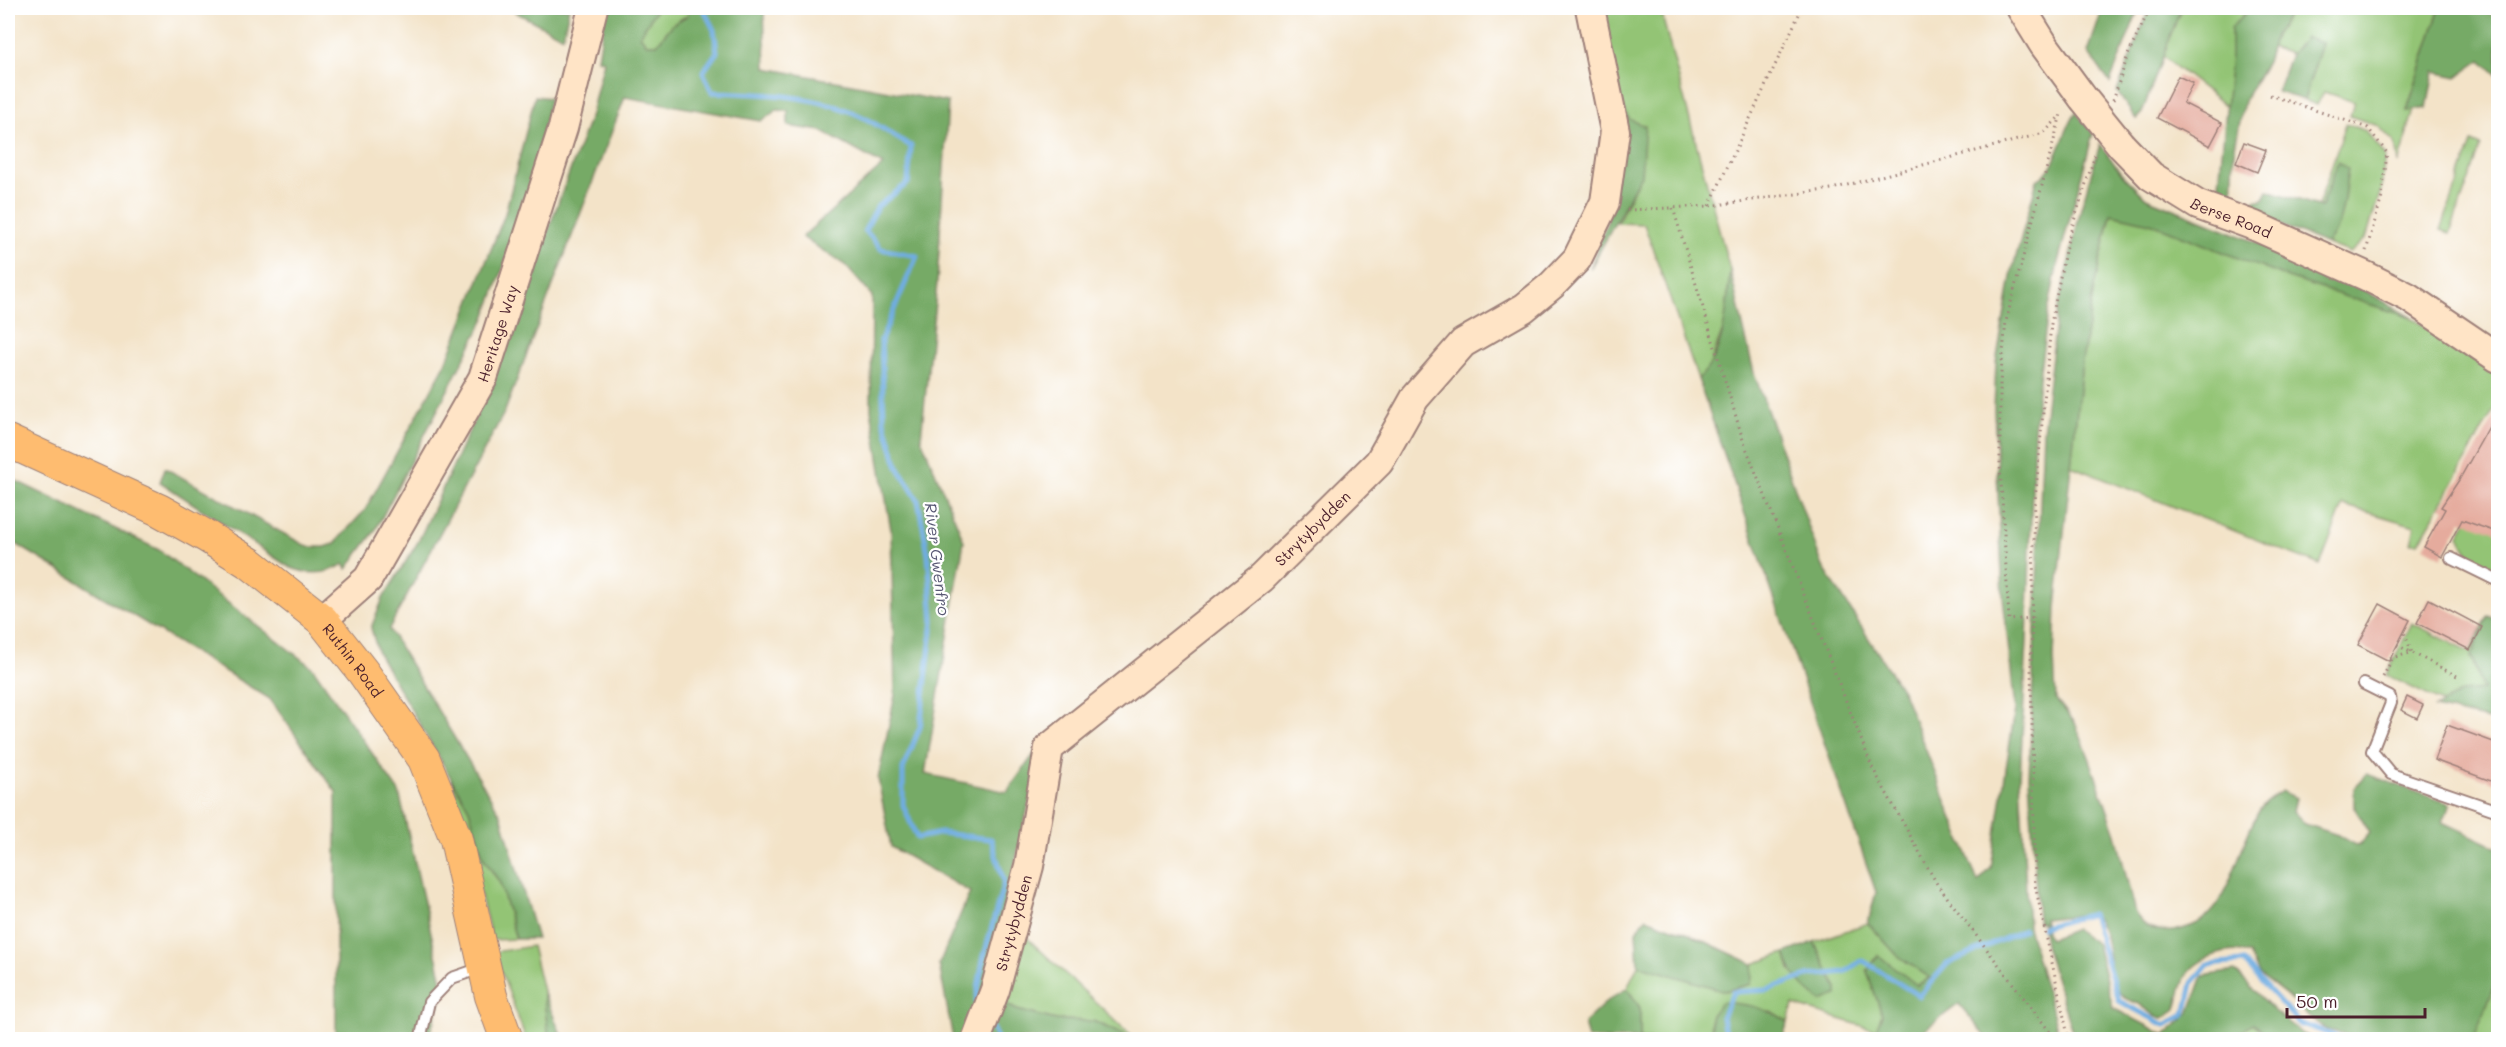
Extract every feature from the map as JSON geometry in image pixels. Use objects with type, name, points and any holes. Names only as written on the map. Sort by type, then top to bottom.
[{"type":"main road","name":"Ruthin Road","points":[[8,441],[159,510],[206,536],[251,564],[322,620],[363,672],[424,759],[456,838],[491,996],[507,1040]]},
{"type":"street","name":"Heritage Way","points":[[322,620],[368,579],[483,378],[563,128],[593,8]]},
{"type":"street","name":"Strytybydden","points":[[983,1023],[1029,866],[1049,748],[1262,578],[1379,462],[1415,398],[1463,343],[1524,308],[1552,285],[1577,259],[1605,202],[1615,131],[1590,8]]},
{"type":"street","name":"Berse Road","points":[[2021,8],[2075,102],[2109,147],[2198,204],[2255,226],[2359,272],[2408,297],[2499,358]]},
{"type":"lane","points":[[2451,558],[2499,581]]},
{"type":"lane","points":[[2364,684],[2390,697],[2391,703],[2372,750],[2391,774],[2499,811]]},
{"type":"lane","points":[[420,1040],[429,1002],[452,978],[484,967]]},
{"type":"path","points":[[1709,206],[1802,8]]},
{"type":"path","points":[[2111,108],[2128,55],[2150,8]]},
{"type":"path","points":[[2270,95],[2368,128],[2387,153],[2382,197],[2359,272]]},
{"type":"path","points":[[1605,202],[1628,211],[1709,206],[1832,189],[2044,133],[2075,102]]},
{"type":"path","points":[[2032,618],[2009,620],[2000,464],[2000,383],[2006,321],[2075,102]]},
{"type":"path","points":[[2069,1040],[2035,885],[2031,665],[2035,500],[2051,324],[2066,246],[2109,147]]},
{"type":"path","points":[[1673,207],[1743,440],[1872,767],[1937,884],[2056,1040]]},
{"type":"path","points":[[2404,632],[2412,653]]},
{"type":"path","points":[[2397,645],[2457,676]]},
{"type":"path","points":[[2377,690],[2392,658],[2412,653]]},
{"type":"green space","points":[[515,8],[569,8],[563,37],[515,12]]},
{"type":"green space","points":[[606,8],[657,8],[640,35],[647,44],[657,44],[673,24],[688,15],[687,8],[764,8],[766,68],[948,102],[937,283],[921,438],[964,541],[925,774],[1007,792],[1037,750],[1038,764],[985,994],[1017,1010],[1056,1020],[1093,1021],[1132,1039],[953,1039],[939,964],[970,892],[891,847],[878,779],[895,695],[891,530],[871,410],[872,296],[845,265],[802,237],[883,165],[821,131],[788,126],[788,111],[777,110],[761,121],[625,97],[505,411],[389,629],[501,815],[537,939],[516,939],[500,883],[483,857],[469,809],[378,653],[371,628],[383,598],[418,542],[494,377],[591,114],[604,61],[598,59]]},
{"type":"green space","points":[[657,8],[687,8],[688,15],[673,24],[657,44],[647,44],[640,35]]},
{"type":"green space","points":[[1596,8],[1660,8],[1730,270],[1725,324],[1708,370],[1698,379],[1644,224],[1617,223],[1641,175],[1629,119],[1612,83]]},
{"type":"green space","points":[[2103,8],[2139,8],[2110,83],[2088,52]]},
{"type":"green space","points":[[2149,8],[2181,8],[2142,113],[2136,119],[2117,92]]},
{"type":"green space","points":[[2181,8],[2277,8],[2230,109],[2162,56]]},
{"type":"green space","points":[[2250,8],[2294,8],[2275,35],[2267,62],[2244,101],[2234,152],[2232,201],[2224,203],[2218,196],[2231,55],[2231,28]]},
{"type":"green space","points":[[2294,8],[2440,8],[2407,110],[2414,110],[2398,164],[2395,143],[2378,126],[2350,116],[2354,102],[2324,92],[2317,105],[2304,100],[2322,43],[2299,44],[2291,54],[2271,47],[2275,35]]},
{"type":"green space","points":[[2440,8],[2483,8],[2498,20],[2498,76],[2481,60],[2457,77],[2434,72],[2427,108],[2407,111]]},
{"type":"green space","points":[[2305,38],[2322,43],[2304,100],[2277,92],[2291,54]]},
{"type":"green space","points":[[535,96],[550,98],[527,203],[485,318],[375,531],[347,569],[344,564],[330,571],[317,573],[303,572],[289,567],[160,482],[165,468],[308,547],[325,547],[334,544],[365,510],[446,363],[505,214]]},
{"type":"green space","points":[[1625,112],[1629,119],[1645,126],[1641,175],[1590,269],[1608,219]]},
{"type":"green space","points":[[2076,112],[2093,134],[2058,262],[2048,311],[2040,370],[2034,430],[2020,778],[2028,927],[2060,1039],[1988,1039],[1959,1004],[1921,1032],[1880,1031],[1876,1030],[1882,1014],[1867,971],[1878,955],[1917,985],[1930,978],[1897,955],[1868,923],[1876,892],[1698,379],[1707,369],[1720,343],[1726,313],[1730,270],[1754,373],[1823,567],[1903,692],[1978,882],[1991,868],[2015,709],[2003,597],[1994,410],[1996,363],[2012,271],[2037,180],[2050,168]]},
{"type":"green space","points":[[2346,124],[2366,131],[2385,155],[2381,190],[2366,238],[2350,253],[2327,244],[2338,162],[2321,207],[2318,206]]},
{"type":"green space","points":[[2472,142],[2481,146],[2450,233],[2441,230]]},
{"type":"green space","points":[[2100,144],[2121,173],[2146,198],[2340,276],[2412,318],[2288,278],[2150,223],[2111,214],[2094,287],[2082,362],[2056,608],[2054,658],[2056,699],[2075,723],[2089,757],[2116,834],[2135,913],[2148,926],[2165,931],[2182,929],[2203,919],[2215,907],[2224,892],[2261,808],[2268,800],[2282,791],[2296,798],[2293,811],[2305,824],[2338,835],[2356,845],[2360,844],[2370,833],[2354,807],[2354,788],[2367,774],[2450,804],[2443,822],[2498,848],[2498,973],[2474,1039],[2364,1039],[2328,1030],[2317,1024],[2259,974],[2249,954],[2241,952],[2214,955],[2197,964],[2184,981],[2176,1009],[2163,1018],[2124,998],[2116,988],[2104,933],[2092,914],[2044,919],[2046,932],[2050,939],[2075,929],[2097,944],[2113,1008],[2165,1035],[2189,1014],[2203,976],[2235,971],[2274,1011],[2310,1039],[2271,1039],[2253,1023],[2231,1039],[2077,1039],[2071,1028],[2045,945],[2042,922],[2038,922],[2029,778],[2043,431],[2057,313],[2081,208]]},
{"type":"green space","points":[[2338,162],[2348,169],[2344,199],[2337,228],[2327,244],[2246,211],[2254,201],[2264,199],[2268,190],[2321,207]]},
{"type":"green space","points":[[2121,173],[2146,198],[2340,276],[2423,325],[2498,376],[2498,402],[2419,543],[2411,543],[2415,526],[2343,505],[2320,565],[2071,466],[2082,362],[2094,287]]},
{"type":"green space","points":[[8,477],[159,550],[313,668],[399,792],[444,990],[428,1039],[336,1039],[336,792],[270,699],[8,539]]},
{"type":"green space","points":[[2476,505],[2498,530],[2498,573],[2474,558],[2459,535]]},
{"type":"green space","points":[[2488,616],[2498,620],[2498,722],[2435,708],[2462,692],[2483,690],[2471,656]]},
{"type":"green space","points":[[2487,618],[2471,656],[2483,691],[2462,692],[2443,703],[2386,675],[2412,623],[2469,652]]},
{"type":"green space","points":[[451,777],[469,809],[483,858],[500,883],[516,939],[492,940]]},
{"type":"green space","points":[[1646,918],[1689,934],[1753,964],[1751,984],[1725,991],[1638,965],[1636,931]]},
{"type":"green space","points":[[1868,923],[1897,955],[1930,978],[1917,985],[1867,971],[1882,1014],[1876,1030],[1793,1005],[1788,1022],[1771,1011],[1711,1015],[1712,1040],[1640,1039],[1640,1008],[1627,988],[1638,965],[1726,991],[1751,984],[1753,964],[1785,953],[1790,970],[1837,988],[1814,942]]},
{"type":"green space","points":[[2498,929],[2498,1039],[2463,1040]]},
{"type":"green space","points":[[1024,935],[1135,1039],[1093,1021],[1056,1020],[1017,1010],[1004,1003]]},
{"type":"green space","points":[[1814,942],[1837,988],[1837,995],[1821,1001],[1798,980],[1785,953]]},
{"type":"green space","points":[[532,946],[543,991],[549,1039],[526,1039],[494,952]]},
{"type":"green space","points":[[1627,988],[1640,1008],[1640,1039],[1588,1039],[1584,1023],[1606,1002]]},
{"type":"green space","points":[[543,991],[563,1039],[549,1039]]},
{"type":"green space","points":[[1721,1002],[1756,1007],[1780,1017],[1788,1022],[1782,1039],[1712,1039],[1711,1015]]},
{"type":"green space","points":[[2253,1023],[2271,1039],[2231,1040]]},
{"type":"building","points":[[2178,76],[2193,83],[2183,103],[2222,123],[2210,146],[2157,118]]},
{"type":"building","points":[[2244,142],[2266,150],[2257,172],[2236,163]]},
{"type":"building","points":[[2499,409],[2499,533],[2462,520],[2442,557],[2424,547],[2445,509],[2441,507]]},
{"type":"building","points":[[2429,599],[2482,627],[2470,650],[2417,623]]},
{"type":"building","points":[[2380,604],[2410,620],[2389,661],[2358,645]]},
{"type":"building","points":[[2407,697],[2423,705],[2417,718],[2401,710]]},
{"type":"building","points":[[2447,725],[2499,744],[2499,784],[2434,760]]},
{"type":"waterway","name":"River Gwenfro","points":[[703,8],[714,30],[717,52],[703,72],[712,92],[784,96],[820,102],[861,116],[911,146],[908,183],[878,206],[865,230],[881,249],[917,256],[881,340],[884,421],[898,467],[918,500],[928,554],[933,621],[920,727],[903,769],[903,805],[917,838],[941,833],[991,839],[1004,882],[983,960],[976,1001],[978,1004]]},
{"type":"waterway","name":"River Gwenfro","points":[[2043,927],[2092,914],[2119,1001],[2165,1025],[2185,1015],[2192,983],[2208,965],[2244,962],[2299,1023],[2346,1040]]},
{"type":"waterway","name":"River Gwenfro","points":[[1726,1040],[1722,1017],[1733,992],[1767,990],[1807,976],[1845,972],[1862,960],[1919,996],[1947,964],[2024,930]]},
{"type":"waterway","name":"River Gwenfro","points":[[992,1028],[998,1040]]}]
